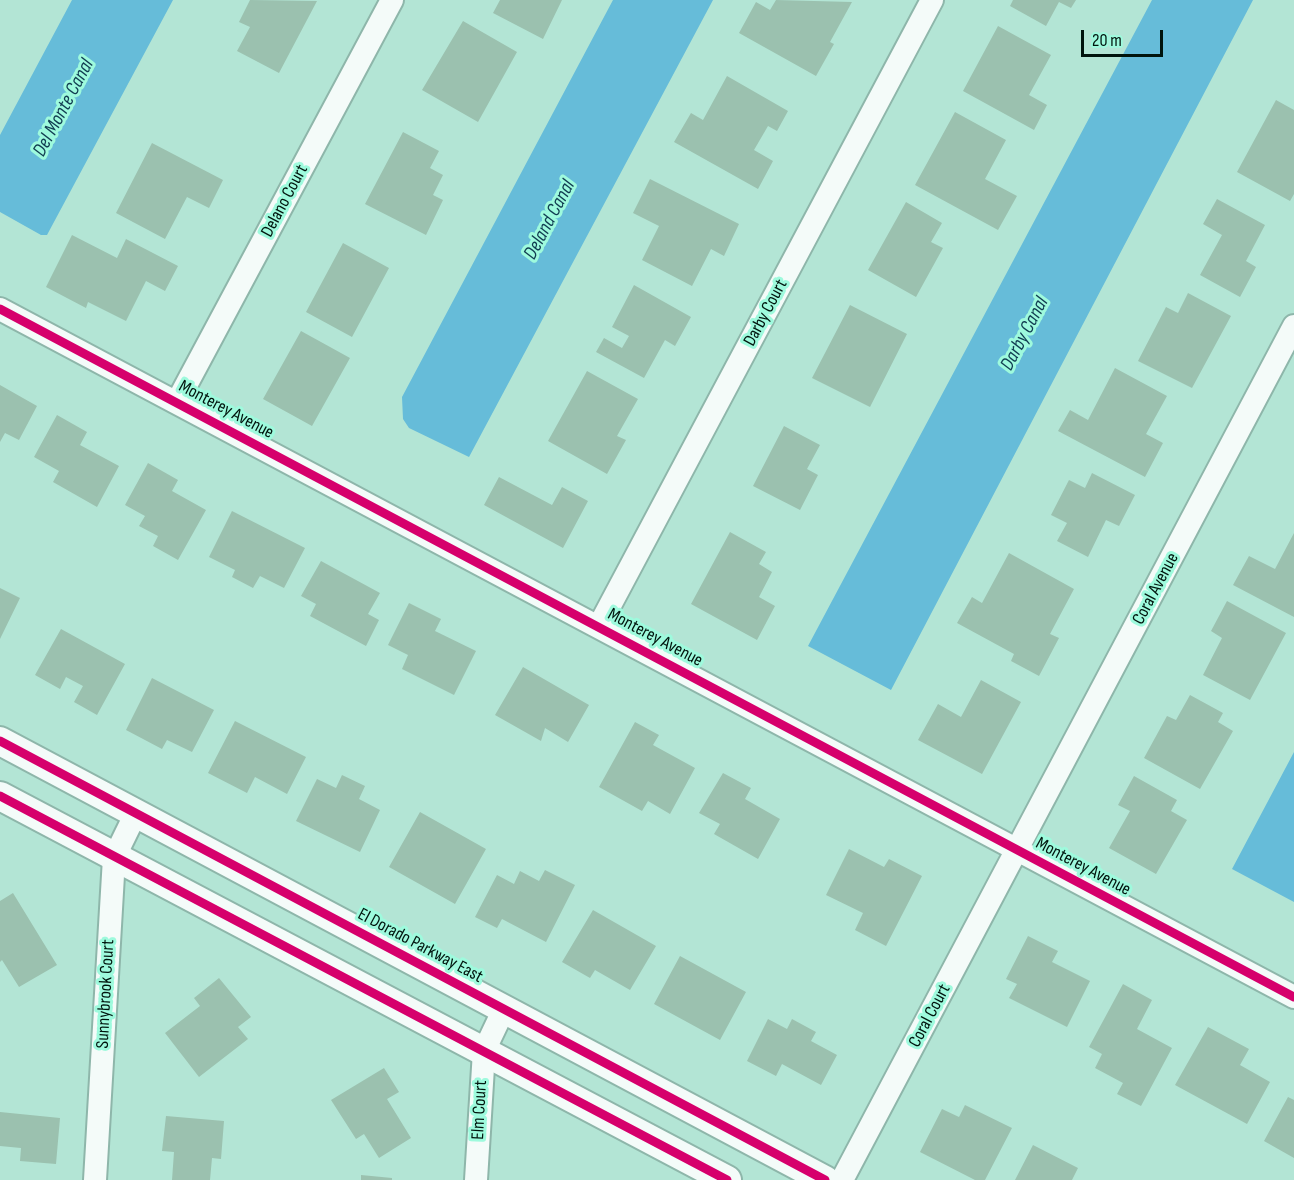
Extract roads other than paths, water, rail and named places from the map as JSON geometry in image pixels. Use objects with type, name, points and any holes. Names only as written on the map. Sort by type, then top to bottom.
[{"type":"street","name":"Delano Court","points":[[177,402],[392,0]]},
{"type":"street","name":"Darby Court","points":[[599,626],[932,0]]},
{"type":"street","name":"Monterey Avenue","points":[[0,309],[599,626],[1017,851],[1294,996]]},
{"type":"street","name":"Coral Avenue","points":[[1017,851],[1294,326]]},
{"type":"street","name":"El Dorado Parkway East","points":[[0,741],[825,1180]]},
{"type":"street","points":[[0,796],[727,1180]]},
{"type":"street","name":"Sunnybrook Court","points":[[95,1180],[114,858],[136,813]]},
{"type":"street","name":"Coral Court","points":[[842,1180],[1017,851]]},
{"type":"street","name":"Elm Court","points":[[476,1180],[484,1051],[504,1009]]},
{"type":"water","name":"Del Monte Canal","points":[[72,0],[173,0],[47,235],[41,235],[0,212],[0,135]]},
{"type":"water","name":"Deland Canal","points":[[613,0],[713,0],[469,457],[409,428],[403,419],[402,397]]},
{"type":"water","name":"Darby Canal","points":[[1152,0],[1253,0],[891,690],[808,646]]},
{"type":"water","points":[[1294,752],[1294,902],[1232,869]]}]
